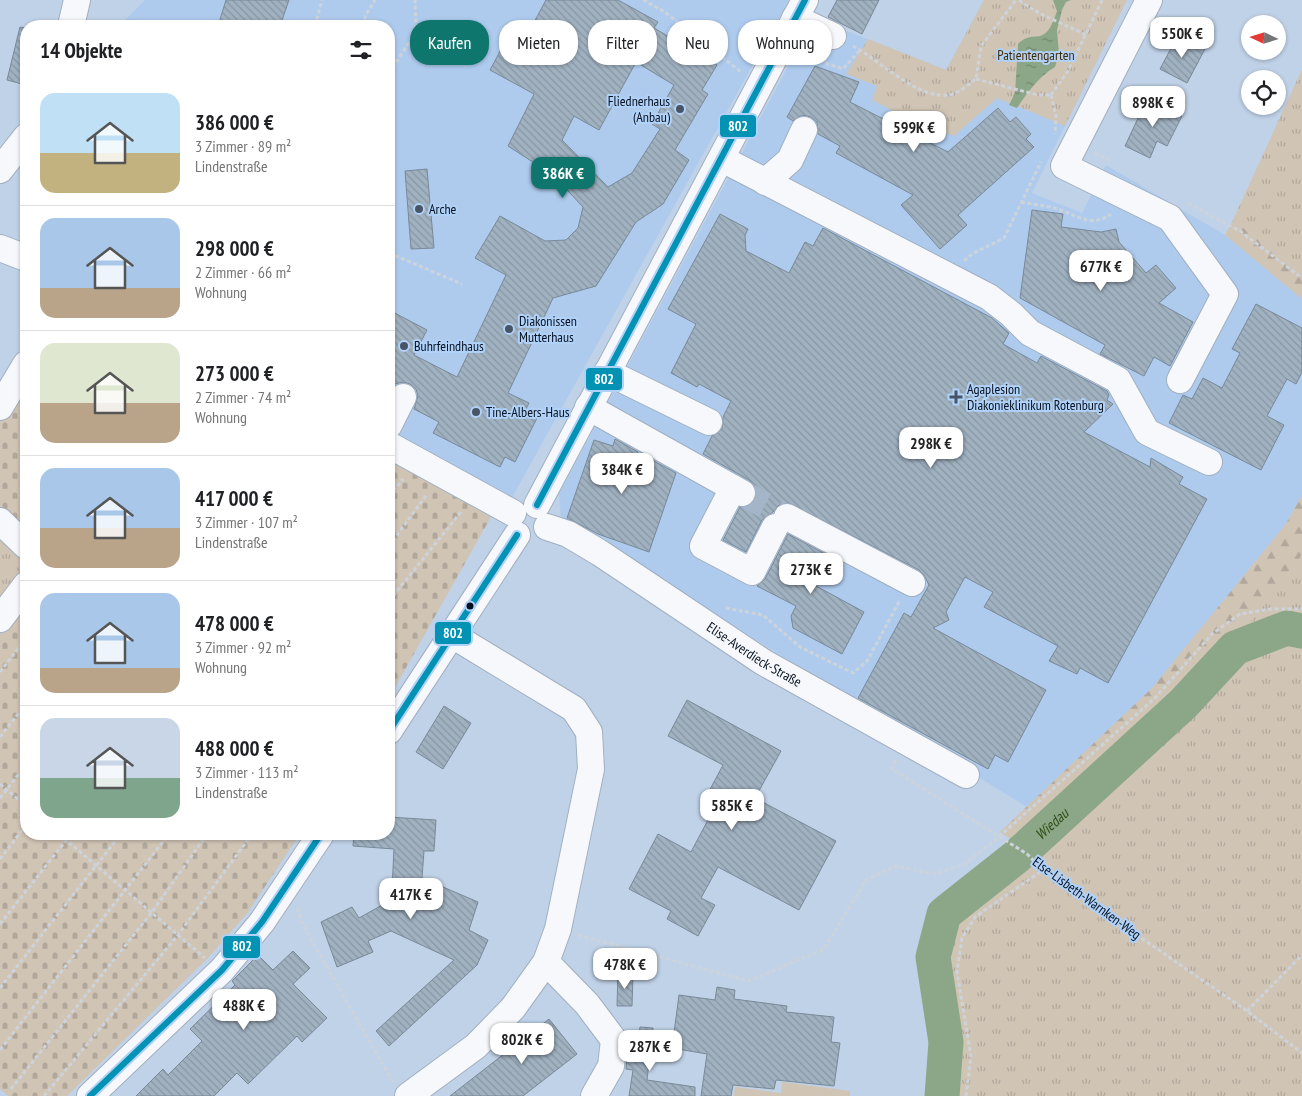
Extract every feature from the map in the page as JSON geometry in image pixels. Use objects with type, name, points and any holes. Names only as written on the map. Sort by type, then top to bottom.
[{"type":"street","points":[[72,20],[77,0]]},
{"type":"street","points":[[1150,0],[1055,160],[1170,218],[1225,294],[1180,380]]},
{"type":"street","points":[[395,721],[452,635],[515,524],[518,507],[525,504],[542,516],[588,407],[722,160],[800,9],[833,36]]},
{"type":"street","points":[[765,182],[790,160],[804,130]]},
{"type":"street","points":[[0,170],[20,145]]},
{"type":"street","points":[[722,160],[989,297],[1011,314],[1030,333],[1118,380],[1146,432],[1209,462]]},
{"type":"street","points":[[0,248],[20,256]]},
{"type":"street","points":[[607,372],[709,422]]},
{"type":"street","points":[[0,407],[20,374]]},
{"type":"street","points":[[395,413],[403,397]]},
{"type":"street","points":[[588,407],[737,490],[703,546],[752,572],[781,522],[912,583]]},
{"type":"street","points":[[395,449],[515,524]]},
{"type":"street","name":"Elise-Averdieck-Straße","points":[[542,516],[763,662],[966,775]]},
{"type":"street","points":[[0,521],[20,540]]},
{"type":"street","points":[[0,619],[20,593]]},
{"type":"street","points":[[402,1092],[476,1046],[513,1008],[546,962],[558,929],[591,769],[589,732],[574,709],[452,635]]},
{"type":"street","points":[[90,1096],[222,970],[262,922],[317,840]]},
{"type":"street","points":[[546,962],[587,1004],[614,1040],[611,1066],[594,1096]]},
{"type":"path","points":[[317,20],[322,0]]},
{"type":"path","points":[[365,20],[375,0]]},
{"type":"path","points":[[395,64],[416,32],[415,0]]},
{"type":"path","points":[[643,0],[665,12],[759,86]]},
{"type":"path","points":[[833,36],[860,50],[914,87],[925,91],[950,94],[959,91],[976,79],[981,46],[1018,0],[1044,17],[1060,22],[1086,35]]},
{"type":"path","points":[[1054,135],[1056,116],[1051,95],[1068,71],[1102,0]]},
{"type":"path","points":[[976,79],[1028,93],[1051,95]]},
{"type":"path","points":[[972,254],[1004,238],[1021,202],[1055,160]]},
{"type":"path","points":[[1021,202],[1059,209],[1080,219],[1093,222],[1105,218],[1132,199]]},
{"type":"path","points":[[395,256],[462,284]]},
{"type":"path","points":[[395,538],[427,494]]},
{"type":"path","points":[[395,594],[461,512]]},
{"type":"path","points":[[748,611],[763,615],[774,622],[800,647],[853,673],[867,661],[896,607],[912,583]]},
{"type":"path","points":[[558,929],[749,981],[824,949],[866,880],[895,866],[935,874],[965,864],[1000,836],[1155,698],[1212,634],[1240,614],[1271,608],[1302,609]]},
{"type":"path","points":[[0,672],[20,646]]},
{"type":"path","points":[[0,736],[20,711]]},
{"type":"path","name":"Else-Lisbeth-Warnken-Weg","points":[[905,742],[892,770],[1027,854],[1043,870],[1247,1011],[1302,1053]]},
{"type":"path","points":[[0,798],[20,773]]},
{"type":"path","points":[[0,784],[20,801]]},
{"type":"path","points":[[0,859],[20,833]]},
{"type":"path","points":[[0,924],[66,840],[222,970]]},
{"type":"path","points":[[0,988],[116,840]]},
{"type":"path","points":[[0,1050],[164,840]]},
{"type":"path","points":[[11,1089],[152,912],[203,840]]},
{"type":"path","points":[[44,1096],[178,935],[248,840]]},
{"type":"path","points":[[966,1096],[971,1056],[957,972],[962,938],[975,917],[1043,870]]},
{"type":"path","points":[[288,883],[304,927],[402,1092]]},
{"type":"path","points":[[1247,1011],[1302,955]]},
{"type":"shaded area","points":[[145,0],[789,0],[778,20],[738,20],[738,65],[753,65],[510,501],[395,436],[395,20],[125,20]]},
{"type":"shaded area","name":"Agaplesion Diakonieklinikum Rotenburg","points":[[984,0],[1127,0],[1032,193],[1082,213],[1106,165],[1225,235],[1302,299],[1302,495],[1285,525],[1152,688],[1027,807],[561,520],[559,494],[789,65],[832,65],[832,25],[946,70]]},
{"type":"green space","name":"Patientengarten","points":[[984,0],[1127,0],[1065,126],[997,98],[954,136],[916,123],[872,100],[877,86],[846,74],[868,39],[946,70]]},
{"type":"green space","points":[[1302,69],[1302,273],[1233,220],[1281,115],[1286,115],[1286,104]]},
{"type":"green space","points":[[1233,220],[1302,273],[1302,299],[1225,235]]},
{"type":"green space","points":[[20,356],[20,542],[0,527],[0,385]]},
{"type":"green space","points":[[395,463],[491,517],[395,687]]},
{"type":"green space","points":[[1302,495],[1302,1003],[1047,864],[1000,832],[1152,688],[1285,525]]},
{"type":"green space","points":[[0,527],[20,542],[20,603],[0,629]]},
{"type":"green space","points":[[1302,554],[1302,1096],[932,1096],[935,1058],[934,1019],[925,982],[924,938],[935,907],[1022,836],[1161,708],[1254,618]]},
{"type":"green space","points":[[20,603],[20,840],[296,840],[246,915],[207,959],[67,1096],[8,1096],[0,1089],[0,629]]},
{"type":"green space","points":[[782,1082],[850,1091],[850,1096],[734,1096],[735,1087],[781,1093]]},
{"type":"water","points":[[1053,0],[1071,0],[1066,2],[1062,10],[1057,30],[1059,54],[1055,67],[1038,80],[1017,108],[1009,105],[1015,93],[1018,44],[1024,39],[1043,35],[1048,31],[1057,11]]},
{"type":"building","points":[[226,0],[289,0],[282,20],[220,20]]},
{"type":"building","points":[[546,0],[618,0],[654,20],[588,20],[588,65],[634,65],[599,130],[574,116],[562,140],[608,187],[632,173],[660,129],[652,124],[674,85],[641,65],[657,65],[657,30],[667,36],[667,65],[717,65],[702,90],[708,94],[675,150],[689,160],[663,204],[636,222],[596,286],[553,298],[508,393],[529,403],[526,409],[538,416],[515,462],[505,457],[500,467],[433,433],[439,422],[414,409],[418,396],[416,389],[410,384],[403,382],[395,384],[395,313],[427,330],[414,355],[457,377],[506,275],[475,258],[500,216],[545,241],[566,240],[578,228],[583,207],[553,175],[508,146],[534,94],[490,70],[499,53],[499,65],[578,65],[578,20],[535,20]]},
{"type":"building","points":[[837,0],[879,0],[862,34],[828,17]]},
{"type":"building","points":[[20,27],[20,83],[7,80]]},
{"type":"building","points":[[1178,35],[1205,49],[1187,83],[1160,69]]},
{"type":"building","points":[[815,66],[859,82],[850,102],[948,152],[998,108],[1010,122],[1016,117],[1031,134],[1026,139],[1034,147],[958,215],[967,225],[940,249],[901,205],[913,195],[836,153],[840,146],[818,134],[817,122],[811,117],[802,115],[793,121],[787,117]]},
{"type":"building","points":[[1147,99],[1182,116],[1167,146],[1157,141],[1150,158],[1125,146]]},
{"type":"building","name":"Arche","points":[[427,169],[434,248],[411,249],[405,171]]},
{"type":"building","points":[[1032,210],[1063,214],[1061,227],[1101,232],[1116,229],[1119,242],[1146,273],[1156,265],[1176,288],[1159,303],[1193,322],[1170,366],[1154,357],[1144,376],[1100,354],[1105,345],[1020,298]]},
{"type":"building","points":[[720,214],[748,229],[745,235],[746,251],[789,273],[805,242],[813,246],[823,228],[992,318],[1009,333],[1003,344],[1037,363],[1041,356],[1107,391],[1109,395],[1107,400],[1113,404],[1084,432],[1150,467],[1151,458],[1183,477],[1179,484],[1207,499],[1108,683],[1080,668],[1077,674],[1049,661],[1058,646],[984,607],[993,592],[965,577],[946,612],[949,620],[933,628],[1046,690],[1008,762],[995,755],[988,769],[858,698],[904,613],[911,617],[929,585],[919,570],[787,502],[779,505],[762,520],[746,552],[723,540],[740,507],[750,506],[755,500],[757,492],[755,485],[749,480],[703,454],[712,436],[722,429],[723,417],[731,401],[699,384],[697,387],[671,373],[696,324],[668,309]]},
{"type":"building","points":[[1256,304],[1302,328],[1302,372],[1296,384],[1287,379],[1267,416],[1284,425],[1261,470],[1169,423],[1183,395],[1192,399],[1203,378],[1222,388],[1240,353],[1232,349]]},
{"type":"building","points":[[615,439],[638,452],[637,455],[652,460],[676,473],[649,552],[598,534],[567,518],[594,440],[613,446]]},
{"type":"building","points":[[788,534],[831,557],[816,586],[864,612],[842,654],[793,628],[791,616],[796,606],[757,586],[765,579]]},
{"type":"building","points":[[687,700],[781,751],[755,798],[836,841],[799,910],[718,867],[701,898],[715,905],[698,936],[667,919],[671,911],[629,889],[658,834],[691,852],[718,801],[707,795],[723,765],[668,736]]},
{"type":"building","points":[[444,706],[471,723],[443,769],[416,752]]},
{"type":"building","points":[[395,817],[436,820],[434,851],[424,851],[422,878],[478,902],[469,930],[488,940],[477,965],[389,1046],[376,1031],[454,960],[391,931],[368,941],[373,952],[337,967],[321,922],[352,907],[359,918],[384,904],[392,888],[394,849],[353,846],[354,840],[395,840]]},
{"type":"building","points":[[293,951],[310,968],[293,984],[327,1018],[302,1042],[297,1036],[248,1084],[237,1073],[214,1096],[136,1096],[163,1069],[168,1075],[202,1041],[190,1029],[235,985],[232,981],[258,955],[273,970]]},
{"type":"building","points":[[618,973],[633,974],[632,1006],[617,1006]]},
{"type":"building","points":[[717,987],[735,990],[734,999],[787,1006],[786,1012],[834,1017],[831,1042],[840,1043],[834,1086],[776,1080],[774,1089],[733,1085],[731,1096],[701,1096],[707,1054],[672,1048],[679,995],[715,1000]]},
{"type":"building","points":[[549,1019],[577,1054],[523,1096],[450,1096]]},
{"type":"building","points":[[640,1027],[653,1028],[647,1080],[695,1087],[695,1096],[629,1096],[633,1070],[626,1069],[628,1046],[637,1047]]},
{"type":"waterway","name":"Wiedau","points":[[942,1096],[946,1042],[933,957],[944,914],[1016,857],[1183,704],[1235,648],[1287,628],[1302,631]]},
{"type":"tunnel","points":[[742,493],[787,517]]},
{"type":"transit line","name":"802","points":[[537,505],[805,0]]},
{"type":"transit line","name":"802","points":[[395,722],[517,535]]},
{"type":"transit line","name":"802","points":[[90,1096],[222,970],[262,922],[317,840]]},
{"type":"place","name":"Fliednerhaus (Anbau)","points":[[680,109]]},
{"type":"place","name":"Arche","points":[[419,209]]},
{"type":"place","name":"Diakonissen Mutterhaus","points":[[509,329]]},
{"type":"place","name":"Buhrfeindhaus","points":[[404,346]]},
{"type":"place","name":"Agaplesion Diakonieklinikum Rotenburg","points":[[956,397]]},
{"type":"place","name":"Tine-Albers-Haus","points":[[476,412]]}]
